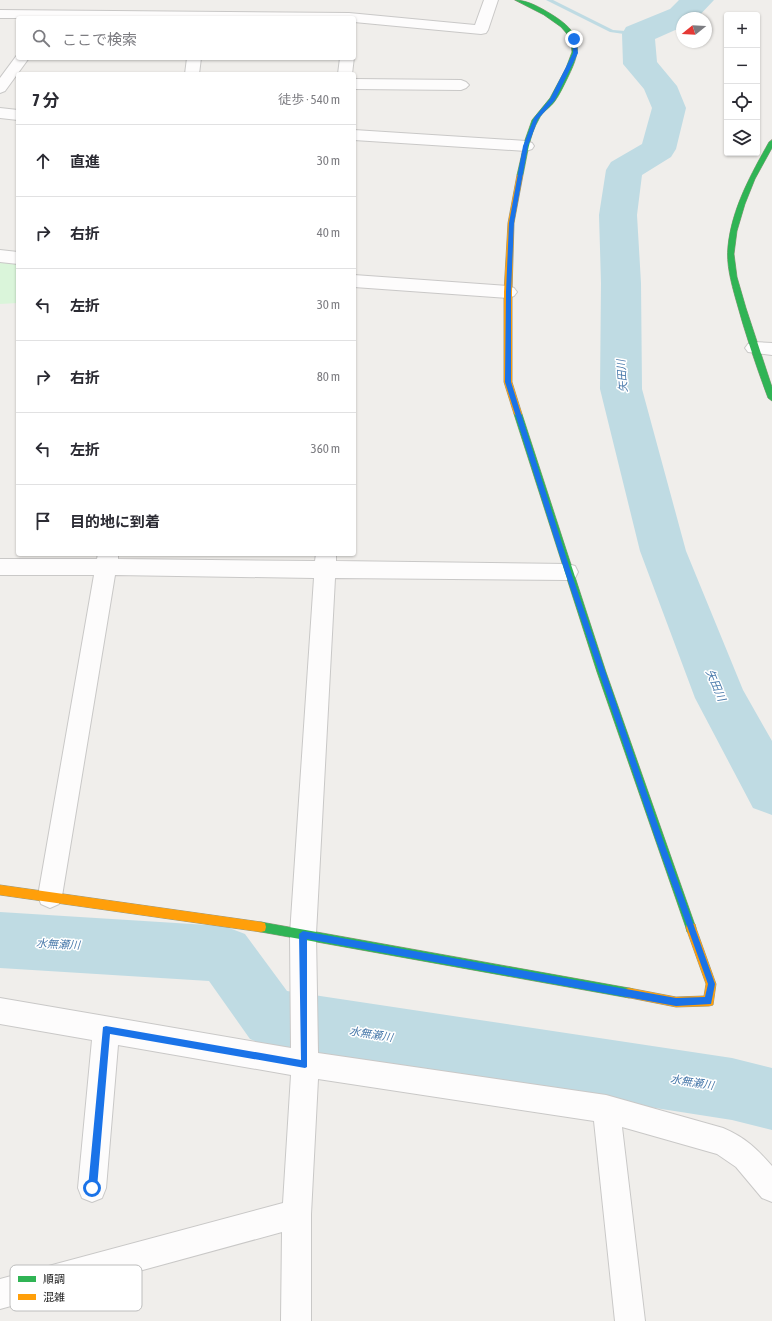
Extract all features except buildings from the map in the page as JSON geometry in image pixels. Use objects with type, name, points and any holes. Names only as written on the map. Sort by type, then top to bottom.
[{"type":"street","points":[[55,16],[63,0]]},
{"type":"street","points":[[249,16],[349,14],[481,30],[491,0]]},
{"type":"street","points":[[0,890],[50,896],[303,934],[676,1002],[709,1001],[712,984],[659,840],[568,572],[508,382],[508,292],[512,223],[526,146],[536,118],[552,100],[575,53],[574,39],[566,27],[546,14],[518,0]]},
{"type":"street","points":[[0,14],[36,16]]},
{"type":"street","points":[[0,88],[21,60]]},
{"type":"street","points":[[192,72],[194,60]]},
{"type":"street","points":[[346,60],[346,72]]},
{"type":"street","points":[[356,84],[461,85]]},
{"type":"street","points":[[0,113],[16,115]]},
{"type":"street","points":[[356,135],[526,146]]},
{"type":"street","points":[[772,144],[746,189],[737,216],[731,247],[733,276],[754,348],[772,398]]},
{"type":"street","points":[[0,256],[16,258]]},
{"type":"street","points":[[356,282],[508,292]]},
{"type":"street","points":[[754,348],[772,349]]},
{"type":"street","points":[[0,567],[107,560],[326,562],[568,572]]},
{"type":"street","points":[[50,896],[107,560]]},
{"type":"street","points":[[296,1321],[297,1214],[304,1053],[303,934],[326,562]]},
{"type":"street","points":[[0,1012],[106,1030],[304,1053],[606,1109],[723,1142],[746,1157],[772,1188]]},
{"type":"street","points":[[92,1188],[106,1030]]},
{"type":"street","points":[[606,1109],[630,1321]]},
{"type":"street","points":[[108,1265],[297,1214]]},
{"type":"street","points":[[0,1294],[10,1291]]},
{"type":"green space","points":[[0,262],[16,263],[16,303],[0,304]]},
{"type":"waterway","points":[[549,0],[612,31],[638,34]]},
{"type":"waterway","name":"矢田川","points":[[698,0],[681,16],[638,34],[640,64],[660,86],[669,108],[658,149],[624,170],[618,215],[621,283],[621,389],[663,551],[721,698],[772,791]]},
{"type":"waterway","name":"水無瀬川","points":[[0,940],[224,954],[271,1018],[732,1089],[772,1099]]},
{"type":"traffic: fast","points":[[518,0],[546,13],[564,26],[570,33],[574,42],[575,52],[569,68],[553,99],[539,114],[532,126],[520,175]]},
{"type":"traffic: fast","points":[[772,142],[752,179],[741,204],[733,231],[731,246],[731,262],[742,308],[772,398]]},
{"type":"traffic: fast","points":[[518,414],[602,672],[691,928]]},
{"type":"traffic: fast","points":[[261,927],[629,993]]},
{"type":"traffic: slow","points":[[518,414],[508,382],[508,292],[511,223],[520,175]]},
{"type":"traffic: slow","points":[[0,890],[261,927]]},
{"type":"traffic: slow","points":[[629,993],[676,1002],[709,1001],[711,984],[691,928]]},
{"type":"route","points":[[92,1188],[106,1030],[305,1064],[303,1041],[303,934],[676,1002],[709,1001],[712,984],[659,840],[568,572],[508,382],[508,292],[512,223],[526,146],[536,118],[552,100],[575,53],[574,39]]}]
